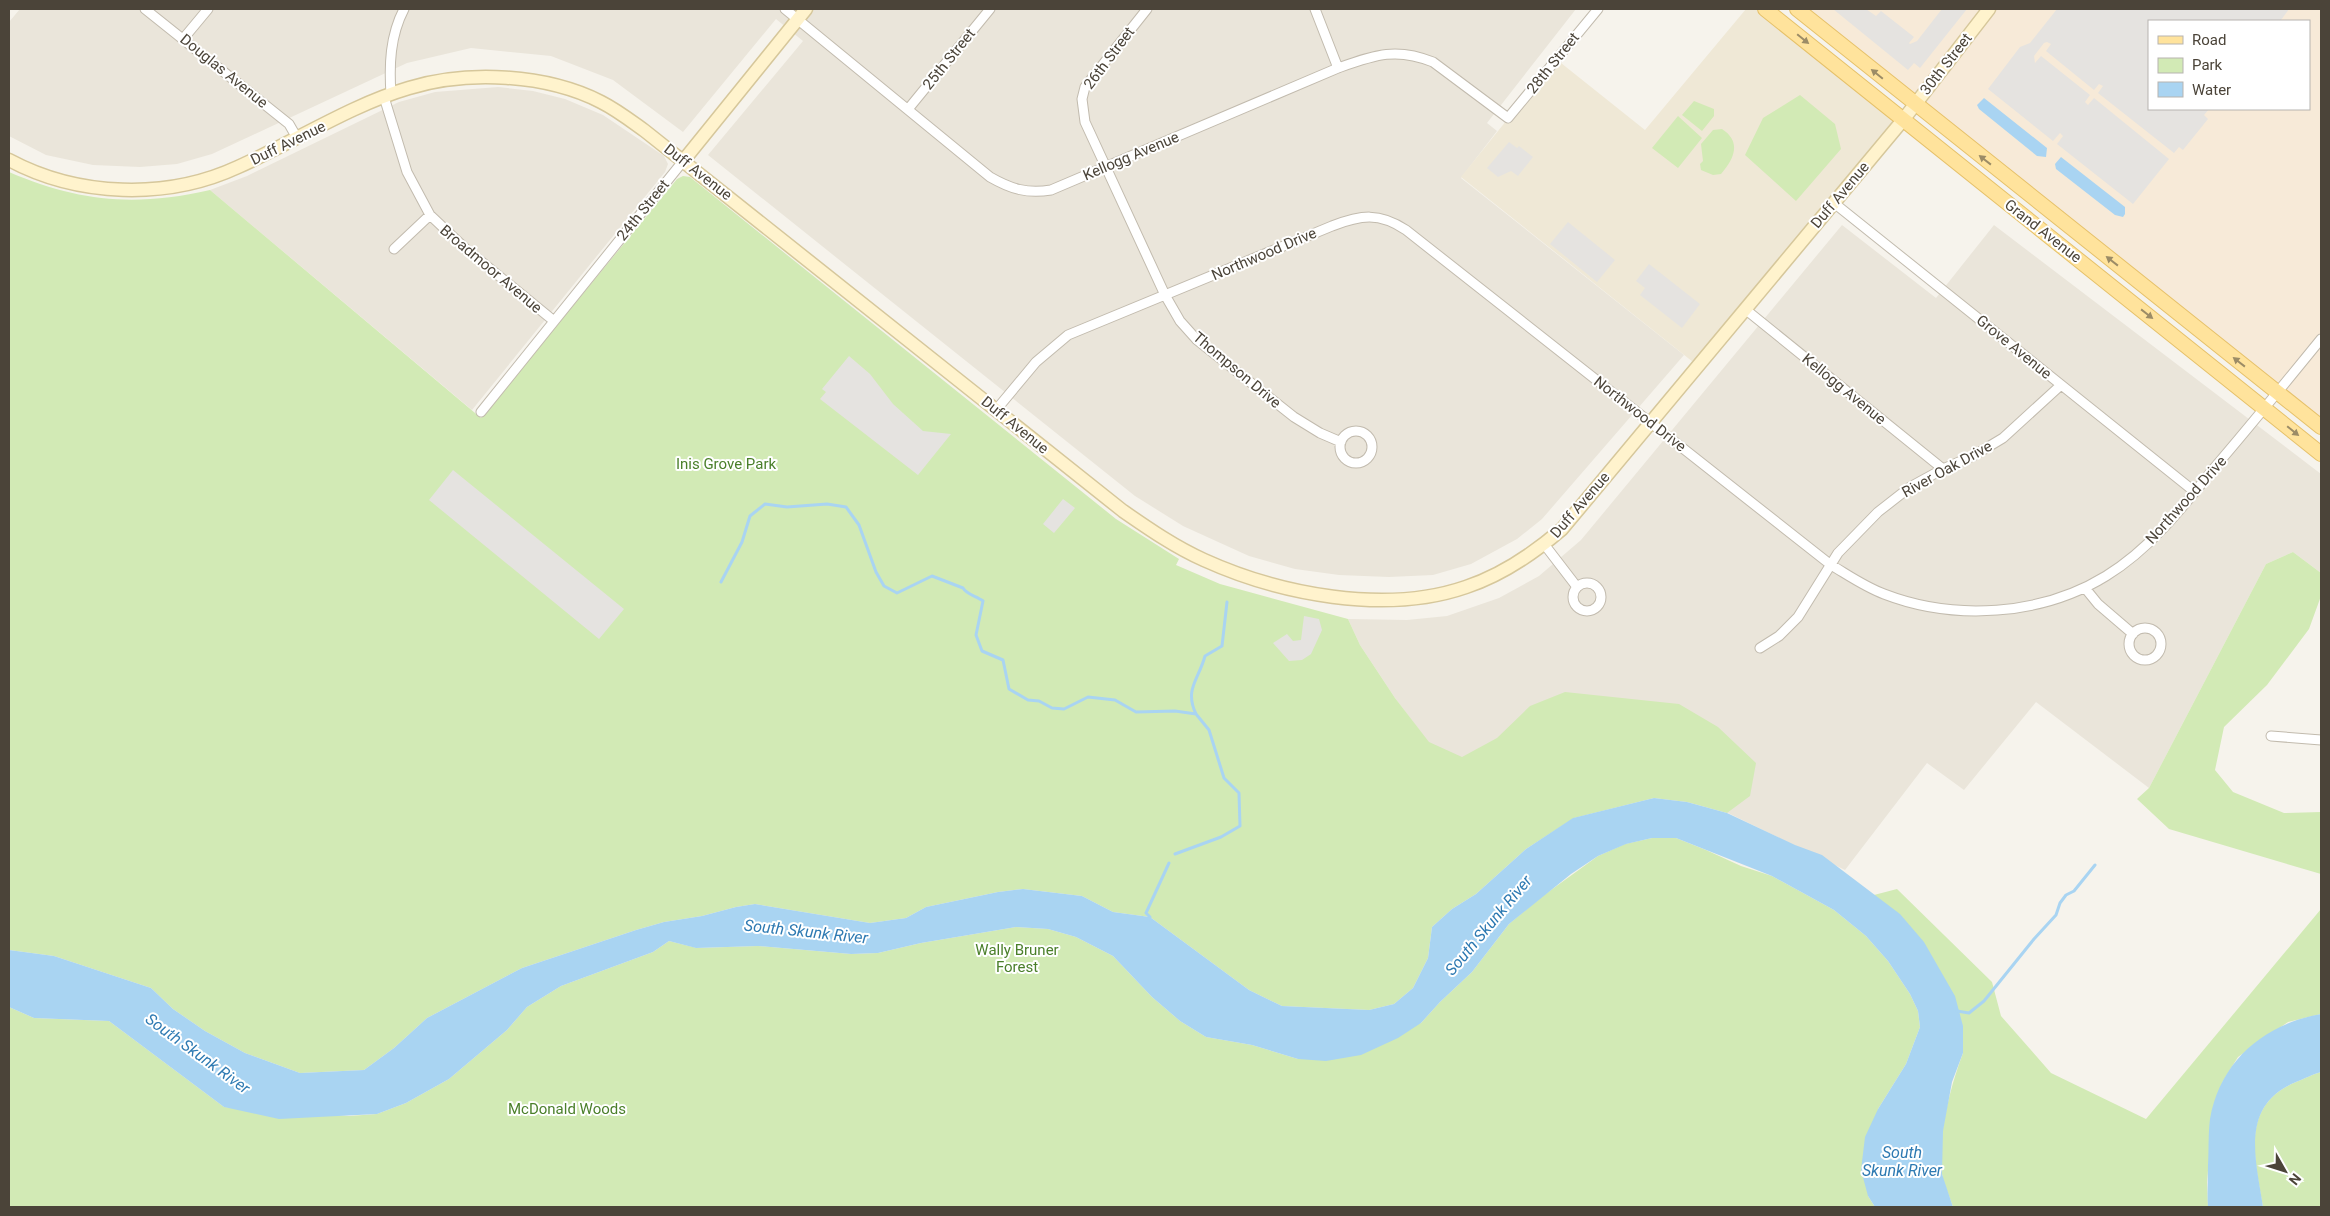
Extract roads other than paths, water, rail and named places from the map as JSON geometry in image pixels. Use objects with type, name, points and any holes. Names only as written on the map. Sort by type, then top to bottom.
[{"type":"main road","name":"24th Street","points":[[684,160],[806,9]]},
{"type":"main road","name":"Grand Avenue","points":[[1765,9],[2321,454]]},
{"type":"main road","name":"Grand Avenue","points":[[1796,9],[2321,427]]},
{"type":"main road","name":"30th Street","points":[[1903,120],[1989,9]]},
{"type":"main road","name":"Duff Avenue","points":[[9,160],[37,172],[87,186],[114,190],[143,189],[200,181],[237,168],[387,96],[440,80],[470,77],[507,78],[577,92],[600,102],[645,131],[684,160],[1123,512],[1162,538],[1203,560],[1239,574],[1312,594],[1365,599],[1397,599],[1442,594],[1465,588],[1506,570],[1562,529],[1903,120]]},
{"type":"street","name":"Douglas Avenue","points":[[145,9],[289,124],[297,138]]},
{"type":"street","points":[[184,39],[208,9]]},
{"type":"street","name":"Broadmoor Avenue","points":[[404,9],[392,44],[387,96],[407,172],[430,215],[466,250],[554,320]]},
{"type":"street","name":"Kellogg Avenue","points":[[785,9],[990,177],[1020,191],[1036,192],[1051,190],[1338,68],[1374,55],[1390,53],[1419,56],[1445,69],[1508,118]]},
{"type":"street","name":"25th Street","points":[[908,108],[990,9]]},
{"type":"street","name":"26th Street","points":[[1106,166],[1085,122],[1082,99],[1084,87],[1147,9]]},
{"type":"street","points":[[1315,9],[1338,68]]},
{"type":"street","name":"28th Street","points":[[1508,118],[1598,9]]},
{"type":"street","name":"24th Street","points":[[480,412],[684,160]]},
{"type":"street","name":"Thompson Drive","points":[[1106,166],[1165,295],[1180,320],[1198,340],[1294,417],[1320,433],[1341,442]]},
{"type":"street","name":"Grove Avenue","points":[[1834,203],[2195,492]]},
{"type":"street","name":"Broadmoor Avenue","points":[[394,249],[430,215]]},
{"type":"street","name":"Northwood Drive","points":[[996,410],[1036,362],[1068,335],[1341,223],[1365,217],[1382,217],[1406,230],[1831,565],[1882,593],[1929,606],[1987,611],[2014,608],[2059,598],[2085,588],[2107,576],[2153,540],[2321,339]]},
{"type":"street","name":"Kellogg Avenue","points":[[1745,309],[1943,469]]},
{"type":"street","name":"River Oak Drive","points":[[1760,648],[1779,636],[1798,617],[1838,553],[1878,512],[1910,488],[1943,469],[1973,456],[2003,438],[2061,385]]},
{"type":"street","points":[[1544,544],[1577,587]]},
{"type":"street","points":[[2085,588],[2098,604],[2133,634]]},
{"type":"street","points":[[2271,736],[2321,740]]},
{"type":"water","points":[[1984,98],[2047,148],[2046,157],[2037,156],[1979,109],[1977,105]]},
{"type":"water","points":[[2061,157],[2125,207],[2123,217],[2115,215],[2056,169],[2055,164]]},
{"type":"water","name":"South Skunk River","points":[[1654,798],[1687,802],[1727,813],[1795,845],[1822,855],[1900,914],[1924,942],[1955,996],[1963,1026],[1963,1053],[1952,1082],[1943,1131],[1942,1174],[1953,1207],[1875,1207],[1868,1196],[1861,1170],[1865,1137],[1878,1109],[1906,1064],[1920,1027],[1918,1011],[1910,994],[1888,961],[1866,936],[1834,910],[1772,876],[1676,838],[1652,838],[1626,844],[1598,856],[1571,874],[1509,924],[1472,972],[1421,1023],[1398,1038],[1361,1055],[1326,1061],[1298,1059],[1252,1045],[1206,1037],[1180,1021],[1152,997],[1113,956],[1076,937],[1048,929],[1016,927],[921,943],[878,953],[851,954],[758,946],[696,948],[669,941],[653,952],[561,986],[527,1007],[507,1030],[449,1079],[406,1103],[377,1114],[279,1119],[224,1107],[109,1021],[34,1018],[9,1007],[9,950],[54,956],[151,988],[173,1009],[205,1031],[245,1053],[300,1073],[364,1070],[394,1048],[427,1018],[522,968],[664,922],[755,904],[870,923],[906,918],[926,907],[998,892],[1023,889],[1082,896],[1113,912],[1150,917],[1249,990],[1282,1006],[1369,1010],[1394,1004],[1413,988],[1428,958],[1432,927],[1452,909],[1476,894],[1526,849],[1573,818]]},
{"type":"water","points":[[2321,1014],[2321,1072],[2278,1092],[2266,1105],[2259,1119],[2255,1153],[2263,1207],[2208,1207],[2210,1119],[2215,1098],[2224,1080],[2234,1063],[2263,1036],[2281,1026]]},
{"type":"waterway","points":[[721,582],[742,542],[750,516],[765,504],[787,507],[827,504],[846,507],[859,525],[876,572],[884,586],[897,593],[932,576],[963,588],[983,601],[976,635],[982,651],[1003,660],[1009,689],[1028,700],[1039,701],[1052,708],[1064,709],[1088,697],[1115,700],[1136,712],[1175,711],[1196,714],[1209,730],[1224,778],[1239,793],[1240,826],[1221,837],[1175,854]]},
{"type":"waterway","points":[[1196,714],[1192,691],[1205,656],[1222,646],[1227,602]]},
{"type":"waterway","points":[[1148,921],[1150,917],[1146,913],[1169,863]]},
{"type":"waterway","points":[[1957,1011],[1969,1013],[1984,1001],[2056,915],[2060,903],[2066,895],[2074,891],[2095,865]]},
{"type":"park label","name":"Inis Grove Park","points":[[726,464]]},
{"type":"park label","name":"Wally Bruner Forest","points":[[1017,958]]},
{"type":"park label","name":"McDonald Woods","points":[[567,1109]]}]
